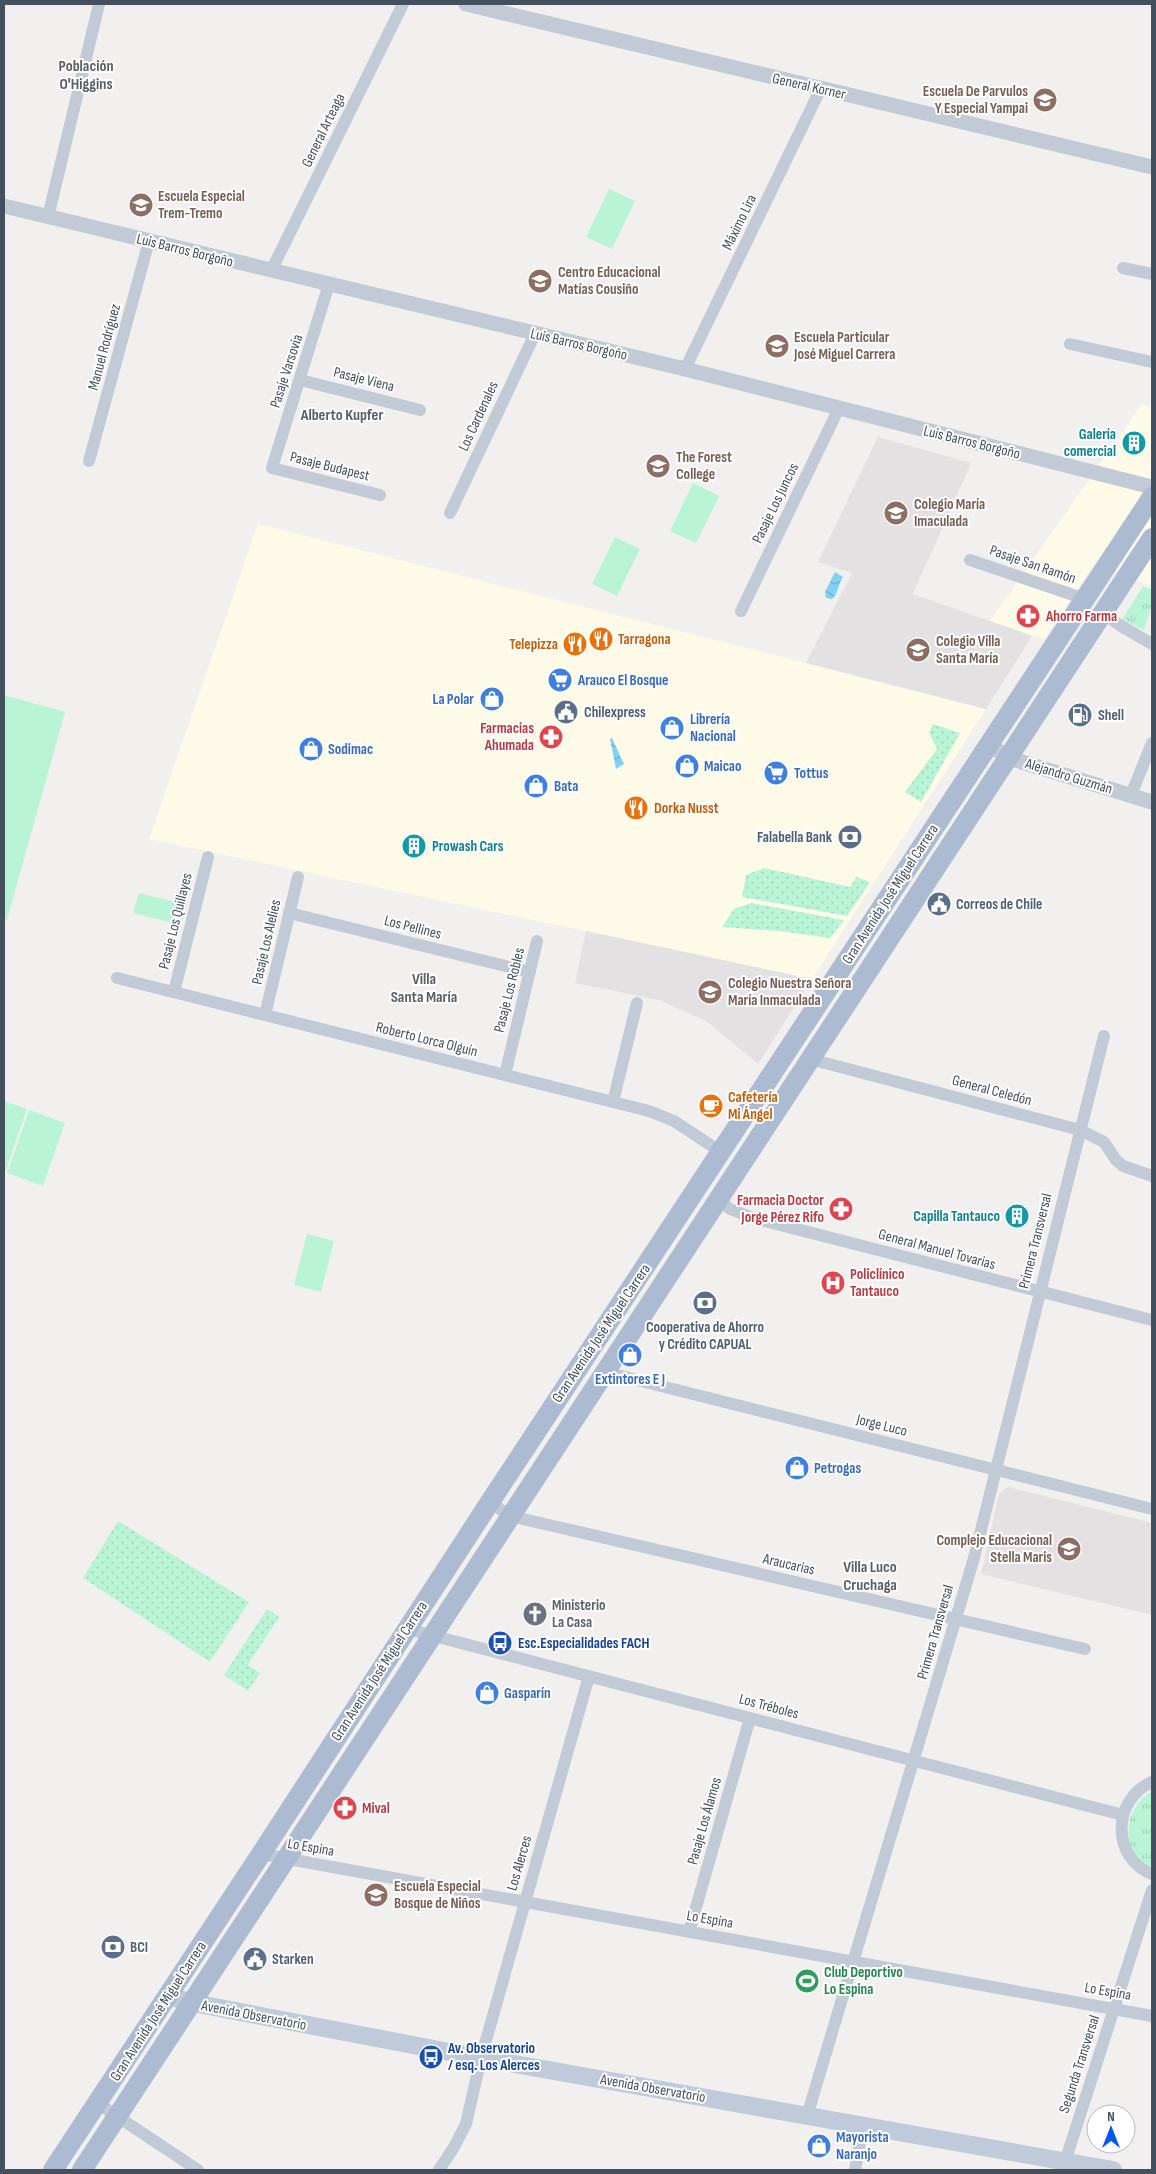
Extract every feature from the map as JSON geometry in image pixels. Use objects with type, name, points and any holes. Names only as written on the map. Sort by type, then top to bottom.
[{"type":"main road","name":"Gran Avenida José Miguel Carrera","points":[[53,2170],[490,1502],[1152,497]]},
{"type":"main road","name":"Gran Avenida José Miguel Carrera","points":[[82,2170],[288,1859],[432,1635],[1152,538]]},
{"type":"main road","name":"Avenida Observatorio","points":[[168,1996],[193,2003],[481,2058],[1108,2170]]},
{"type":"street","points":[[48,217],[99,4]]},
{"type":"street","name":"General Arteaga","points":[[271,270],[403,4]]},
{"type":"street","name":"General Korner","points":[[466,4],[1152,167]]},
{"type":"street","name":"Máximo Lira","points":[[685,369],[821,88]]},
{"type":"street","name":"Luis Barros Borgoño","points":[[4,206],[685,369],[1152,487]]},
{"type":"street","name":"Manuel Rodríguez","points":[[89,461],[150,241]]},
{"type":"street","points":[[1123,268],[1152,274]]},
{"type":"street","name":"Pasaje Varsovia","points":[[272,468],[329,284]]},
{"type":"street","name":"Los Cardenales","points":[[450,513],[535,334]]},
{"type":"street","points":[[1070,344],[1152,362]]},
{"type":"street","name":"Pasaje Viena","points":[[300,380],[420,410]]},
{"type":"street","name":"Pasaje Los Juncos","points":[[741,611],[839,408]]},
{"type":"street","name":"Pasaje Budapest","points":[[272,468],[380,495]]},
{"type":"street","name":"Pasaje San Ramón","points":[[970,560],[1085,599]]},
{"type":"street","points":[[1103,613],[1152,644]]},
{"type":"street","points":[[1131,795],[1152,743]]},
{"type":"street","name":"Alejandro Guzmán","points":[[988,744],[1009,758],[1152,802]]},
{"type":"street","name":"Pasaje Los Quillayes","points":[[174,992],[208,857]]},
{"type":"street","name":"Pasaje Los Alelies","points":[[265,1015],[298,876]]},
{"type":"street","name":"Los Pellines","points":[[289,913],[530,972]]},
{"type":"street","name":"Pasaje Los Robles","points":[[505,1075],[538,941]]},
{"type":"street","name":"Roberto Lorca Olguín","points":[[117,978],[613,1102],[664,1117],[720,1152]]},
{"type":"street","points":[[613,1102],[637,1003]]},
{"type":"street","name":"Primera Transversal","points":[[807,2116],[956,1619],[996,1470],[1104,1036]]},
{"type":"street","name":"General Celedón","points":[[810,1059],[1080,1130],[1104,1142],[1116,1160],[1123,1166],[1152,1176]]},
{"type":"street","name":"General Manuel Tovarias","points":[[718,1199],[730,1209],[753,1218],[1152,1320]]},
{"type":"street","name":"Jorge Luco","points":[[605,1372],[1152,1509]]},
{"type":"street","name":"Araucarias","points":[[490,1502],[510,1516],[1085,1649]]},
{"type":"street","name":"Los Tréboles","points":[[407,1629],[1123,1815]]},
{"type":"street","name":"Los Alerces","points":[[438,2170],[454,2147],[466,2124],[481,2058],[589,1676]]},
{"type":"street","name":"Pasaje Los Álamos","points":[[689,1932],[750,1718]]},
{"type":"street","points":[[1152,1782],[1135,1794],[1123,1815],[1121,1832],[1125,1848],[1135,1863],[1152,1874]]},
{"type":"street","name":"Lo Espina","points":[[261,1854],[1152,2016]]},
{"type":"street","name":"Segunda Transversal","points":[[1065,2162],[1152,1890]]},
{"type":"street","points":[[97,2103],[198,2170]]},
{"type":"street","points":[[855,2170],[863,2126]]},
{"type":"shaded area","points":[[1142,404],[1152,408],[1152,587],[1097,560],[1044,639],[990,621]]},
{"type":"shaded area","points":[[878,437],[971,463],[913,594],[1032,636],[986,709],[806,663],[852,573],[818,562]]},
{"type":"shaded area","name":"Arauco El Bosque","points":[[258,524],[986,709],[812,979],[149,839]]},
{"type":"shaded area","name":"Colegio Nuestra Señora María Inmaculada","points":[[586,931],[812,979],[758,1064],[706,1021],[659,1000],[575,983]]},
{"type":"shaded area","name":"Complejo Educacional Stella Maris","points":[[1008,1487],[1152,1523],[1152,1615],[981,1574],[999,1494]]},
{"type":"green space","points":[[609,189],[635,201],[612,249],[586,237]]},
{"type":"green space","points":[[693,483],[719,496],[696,543],[670,531]]},
{"type":"green space","points":[[615,537],[640,549],[617,596],[592,584]]},
{"type":"green space","points":[[1143,586],[1152,590],[1152,605],[1144,630],[1122,620]]},
{"type":"green space","points":[[4,695],[65,712],[7,920],[4,919]]},
{"type":"green space","points":[[933,724],[960,733],[921,802],[905,792],[937,749],[929,733]]},
{"type":"green space","points":[[764,868],[850,887],[856,877],[870,882],[847,916],[742,897],[746,875]]},
{"type":"green space","points":[[139,893],[187,905],[181,925],[133,913]]},
{"type":"green space","points":[[751,903],[844,920],[830,938],[779,931],[722,927],[734,909]]},
{"type":"green space","points":[[4,1101],[27,1109],[5,1173],[4,1172]]},
{"type":"green space","points":[[29,1110],[65,1123],[43,1186],[7,1173]]},
{"type":"green space","points":[[307,1234],[334,1241],[321,1292],[294,1285]]},
{"type":"green space","points":[[118,1521],[249,1602],[210,1662],[83,1578]]},
{"type":"green space","points":[[267,1609],[279,1617],[248,1665],[260,1673],[248,1691],[224,1675]]},
{"type":"green space","points":[[1152,1791],[1152,1867],[1141,1860],[1134,1851],[1129,1840],[1128,1829],[1130,1818],[1135,1808],[1142,1798]]},
{"type":"water","points":[[835,572],[843,577],[834,597],[832,599],[826,598],[825,592]]},
{"type":"water","points":[[612,738],[624,764],[616,769],[610,739]]},
{"type":"place","name":"Escuela De Parvulos Y Especial Yampai","points":[[1045,100]]},
{"type":"place","name":"Escuela Especial Trem-Tremo","points":[[141,205]]},
{"type":"place","name":"Centro Educacional Matías Cousiño","points":[[540,281]]},
{"type":"place","name":"Escuela Particular José Miguel Carrera","points":[[777,346]]},
{"type":"place","name":"Galería comercial","points":[[1134,443]]},
{"type":"place","name":"The Forest College","points":[[658,466]]},
{"type":"place","name":"Colegio María Imaculada","points":[[896,513]]},
{"type":"place","name":"Ahorro Farma","points":[[1028,616]]},
{"type":"place","name":"Tarragona","points":[[601,639]]},
{"type":"place","name":"Telepizza","points":[[575,644]]},
{"type":"place","name":"Colegio Villa Santa María","points":[[918,650]]},
{"type":"place","name":"Arauco El Bosque","points":[[560,680]]},
{"type":"place","name":"La Polar","points":[[492,699]]},
{"type":"place","name":"Chilexpress","points":[[566,712]]},
{"type":"place","name":"Shell","points":[[1080,715]]},
{"type":"place","name":"Librería Nacional","points":[[672,728]]},
{"type":"place","name":"Farmacias Ahumada","points":[[551,737]]},
{"type":"place","name":"Sodimac","points":[[311,749]]},
{"type":"place","name":"Maicao","points":[[687,766]]},
{"type":"place","name":"Tottus","points":[[776,773]]},
{"type":"place","name":"Bata","points":[[536,786]]},
{"type":"place","name":"Dorka Nusst","points":[[636,808]]},
{"type":"place","name":"Falabella Bank","points":[[850,837]]},
{"type":"place","name":"Prowash Cars","points":[[414,846]]},
{"type":"place","name":"Correos de Chile","points":[[939,904]]},
{"type":"place","name":"Colegio Nuestra Señora María Inmaculada","points":[[710,992]]},
{"type":"place","name":"Cafetería Mi Ángel","points":[[711,1106]]},
{"type":"place","name":"Farmacia Doctor Jorge Pérez Rifo","points":[[841,1209]]},
{"type":"place","name":"Capilla Tantauco","points":[[1017,1216]]},
{"type":"place","name":"Policlínico Tantauco","points":[[833,1283]]},
{"type":"place","name":"Cooperativa de Ahorro y Crédito CAPUAL","points":[[705,1303]]},
{"type":"place","name":"Extintores E J","points":[[630,1355]]},
{"type":"place","name":"Petrogas","points":[[797,1468]]},
{"type":"place","name":"Complejo Educacional Stella Maris","points":[[1069,1549]]},
{"type":"place","name":"Ministerio La Casa","points":[[535,1614]]},
{"type":"place","name":"Esc.Especialidades FACH","points":[[500,1643]]},
{"type":"place","name":"Gasparín","points":[[487,1693]]},
{"type":"place","name":"Mival","points":[[345,1808]]},
{"type":"place","name":"Escuela Especial Bosque de Niños","points":[[376,1895]]},
{"type":"place","name":"BCI","points":[[113,1947]]},
{"type":"place","name":"Starken","points":[[255,1959]]},
{"type":"place","name":"Club Deportivo Lo Espina","points":[[807,1981]]},
{"type":"place","name":"Av. Observatorio / esq. Los Alerces","points":[[431,2057]]},
{"type":"place","name":"Mayorista Naranjo","points":[[819,2146]]},
{"type":"district","name":"Población O'Higgins","points":[[86,74]]},
{"type":"district","name":"Alberto Kupfer","points":[[342,414]]},
{"type":"district","name":"Villa Santa María","points":[[424,987]]},
{"type":"district","name":"Villa Luco Cruchaga","points":[[870,1575]]}]
